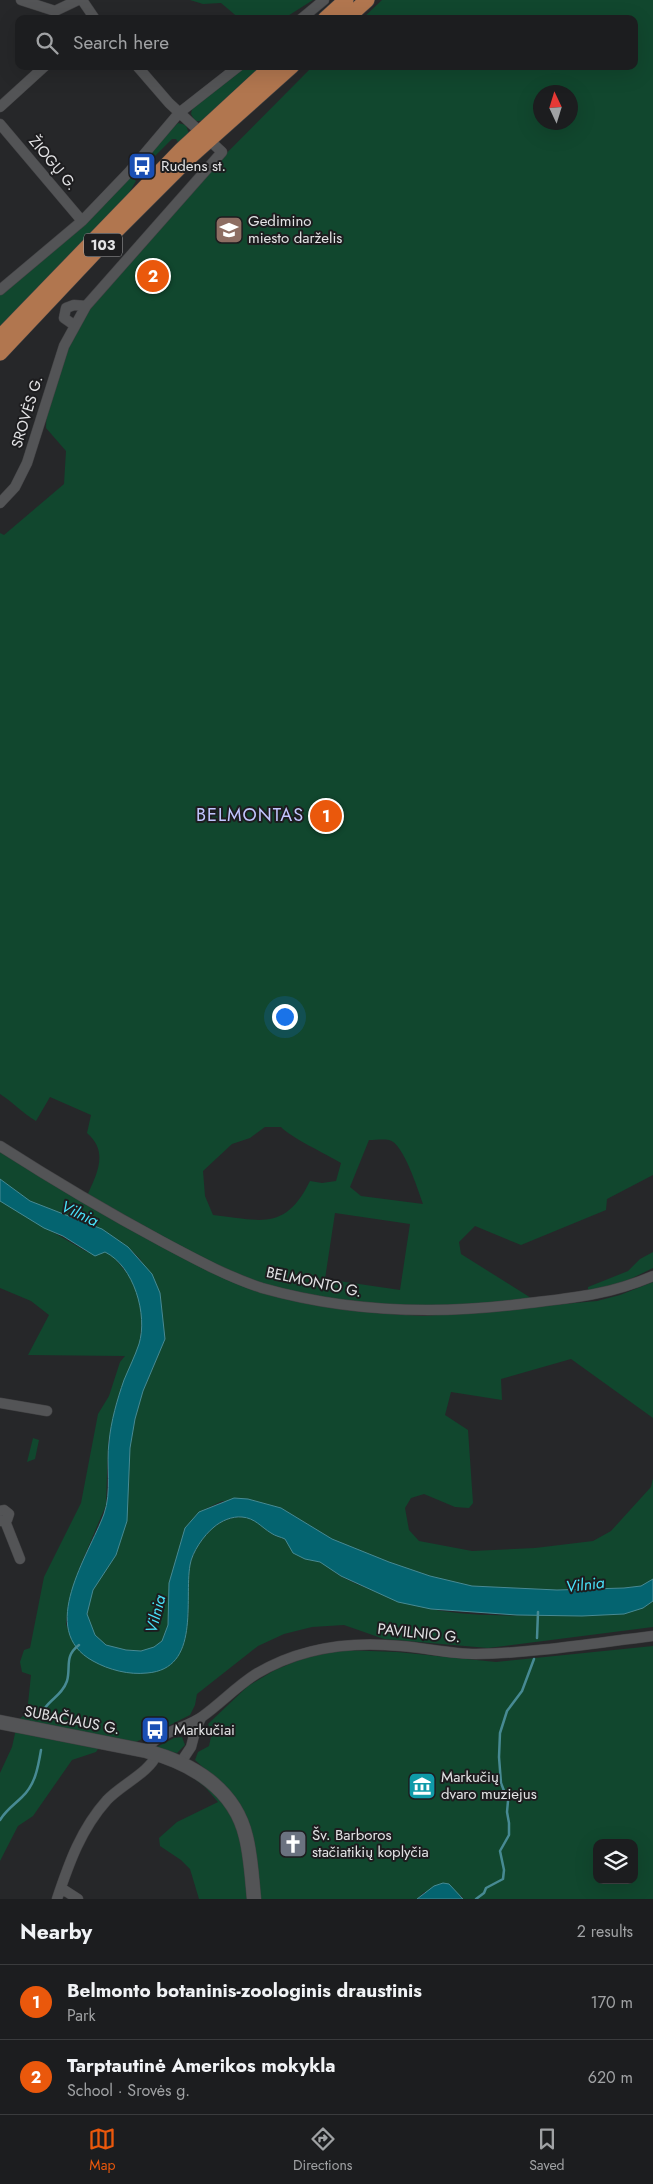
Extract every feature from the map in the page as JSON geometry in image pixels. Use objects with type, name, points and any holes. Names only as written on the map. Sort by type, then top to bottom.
[{"type":"main road","points":[[329,15],[346,0]]},
{"type":"main road","points":[[350,15],[367,0]]},
{"type":"main road","name":"103","points":[[0,337],[204,136],[268,70]]},
{"type":"main road","name":"103","points":[[0,353],[204,136],[287,70]]},
{"type":"street","points":[[21,0],[55,10],[78,0]]},
{"type":"street","points":[[82,0],[92,15]]},
{"type":"street","points":[[306,15],[324,0]]},
{"type":"street","points":[[0,108],[41,70]]},
{"type":"street","points":[[141,70],[179,113],[204,136]]},
{"type":"street","points":[[0,290],[82,221],[179,113],[234,70]]},
{"type":"street","name":"ŽIOGŲ G.","points":[[0,124],[82,221]]},
{"type":"street","name":"SROVĖS G.","points":[[0,503],[15,487],[27,463],[56,368],[74,325],[86,306],[220,156],[222,152],[204,136]]},
{"type":"street","points":[[74,325],[64,318],[66,308],[74,305],[86,306]]},
{"type":"street","name":"BELMONTO G.","points":[[0,1146],[104,1210],[187,1255],[235,1278],[298,1297],[362,1308],[404,1311],[485,1309],[597,1296],[622,1289],[653,1276]]},
{"type":"street","points":[[0,1403],[47,1411]]},
{"type":"street","points":[[0,1511],[8,1512],[9,1516],[2,1521],[20,1559]]},
{"type":"street","name":"PAVILNIO G.","points":[[57,1899],[69,1862],[84,1831],[108,1799],[136,1775],[150,1766],[152,1742],[202,1717],[258,1673],[290,1658],[324,1647],[370,1644],[450,1652],[504,1653],[653,1636]]},
{"type":"street","name":"PAVILNIO G.","points":[[181,1762],[191,1747],[202,1717]]},
{"type":"street","name":"SUBAČIAUS G.","points":[[0,1722],[152,1753],[181,1762],[204,1776],[227,1797],[237,1812],[246,1838],[254,1899]]},
{"type":"street","points":[[182,1728],[194,1735]]},
{"type":"street","points":[[61,1888],[78,1899]]},
{"type":"green space","points":[[190,0],[313,0],[289,15],[235,15],[221,3],[203,4]]},
{"type":"green space","points":[[382,0],[653,0],[653,1175],[607,1199],[606,1210],[521,1245],[475,1226],[459,1242],[461,1254],[531,1298],[477,1304],[425,1306],[374,1303],[320,1296],[280,1288],[235,1274],[192,1254],[87,1196],[99,1163],[98,1148],[94,1140],[87,1133],[91,1115],[50,1097],[36,1121],[0,1094],[0,533],[4,535],[64,484],[66,451],[46,428],[47,398],[64,346],[92,297],[192,188],[309,70],[638,70],[638,15],[366,15]],"holes":[[[265,1127],[281,1127],[341,1163],[336,1181],[322,1183],[310,1181],[301,1197],[291,1209],[270,1219],[258,1220],[213,1215],[205,1196],[203,1171],[232,1144],[250,1138]],[[369,1140],[389,1140],[400,1149],[414,1178],[423,1204],[361,1196],[350,1187]],[[335,1213],[410,1224],[400,1290],[325,1279]]]},
{"type":"green space","points":[[241,70],[261,70],[204,121],[195,121],[191,114],[192,109]]},
{"type":"green space","points":[[178,123],[186,125],[189,134],[179,144],[176,139],[172,139],[133,178],[136,181],[126,198],[0,329],[0,295],[51,252]]},
{"type":"green space","points":[[0,1152],[100,1212],[221,1275],[316,1304],[375,1313],[423,1316],[597,1301],[620,1295],[653,1282],[653,1418],[571,1359],[501,1379],[502,1400],[451,1392],[445,1415],[468,1430],[473,1503],[469,1508],[455,1507],[424,1494],[411,1498],[405,1508],[409,1530],[419,1541],[472,1551],[535,1548],[593,1541],[611,1531],[651,1487],[653,1478],[653,1579],[641,1586],[624,1588],[557,1590],[472,1586],[430,1576],[332,1539],[281,1508],[222,1501],[199,1512],[185,1528],[169,1583],[168,1625],[162,1641],[154,1647],[141,1651],[126,1650],[106,1645],[95,1635],[87,1614],[93,1590],[116,1555],[126,1521],[130,1448],[135,1419],[143,1391],[165,1339],[160,1293],[140,1259],[128,1247],[102,1229],[30,1201],[0,1179]]},
{"type":"green space","points":[[0,1201],[87,1252],[105,1252],[113,1256],[134,1282],[142,1311],[140,1343],[116,1404],[108,1443],[106,1505],[79,1569],[68,1605],[66,1624],[71,1637],[138,1674],[188,1618],[190,1564],[202,1539],[224,1521],[241,1517],[254,1520],[273,1534],[285,1539],[297,1555],[323,1563],[339,1575],[362,1586],[421,1607],[484,1615],[537,1615],[643,1608],[653,1601],[653,1627],[488,1648],[384,1639],[344,1625],[312,1627],[284,1634],[258,1646],[197,1694],[195,1705],[190,1715],[136,1742],[18,1720],[27,1713],[31,1675],[22,1672],[20,1662],[24,1650],[30,1648],[44,1577],[81,1503],[98,1414],[109,1396],[120,1362],[125,1356],[28,1355],[49,1315],[31,1301],[0,1288]]},
{"type":"green space","points":[[653,1252],[653,1268],[618,1285],[588,1291],[588,1287],[628,1271],[640,1259]]},
{"type":"green space","points":[[33,1438],[39,1440],[35,1459],[27,1462]]},
{"type":"green space","points":[[653,1646],[653,1899],[463,1899],[462,1896],[424,1892],[417,1899],[199,1899],[190,1869],[181,1860],[160,1846],[159,1838],[177,1822],[218,1802],[205,1787],[184,1771],[216,1779],[195,1760],[198,1752],[209,1746],[212,1732],[208,1724],[248,1686],[275,1670],[304,1658],[343,1650],[397,1652],[496,1662]]},
{"type":"green space","points":[[16,1729],[100,1746],[96,1752],[72,1760],[33,1816],[18,1826],[0,1861],[0,1773],[12,1747]]},
{"type":"green space","points":[[182,1737],[185,1745],[177,1753],[155,1748],[174,1738]]},
{"type":"water","points":[[0,1179],[30,1201],[102,1229],[128,1247],[152,1274],[160,1293],[165,1339],[143,1391],[135,1419],[130,1448],[127,1521],[116,1555],[93,1590],[87,1614],[95,1635],[106,1645],[126,1650],[141,1651],[154,1647],[162,1641],[168,1625],[169,1583],[185,1528],[199,1512],[234,1498],[248,1499],[281,1508],[332,1539],[430,1576],[472,1586],[557,1590],[624,1588],[641,1586],[653,1579],[653,1601],[643,1608],[624,1614],[582,1616],[517,1615],[431,1609],[398,1602],[341,1576],[320,1562],[305,1559],[293,1553],[285,1539],[273,1534],[254,1521],[242,1517],[234,1517],[223,1521],[210,1530],[193,1555],[190,1565],[186,1631],[183,1646],[176,1659],[164,1669],[147,1673],[119,1671],[93,1661],[76,1647],[69,1631],[67,1612],[79,1570],[106,1506],[111,1426],[121,1388],[139,1344],[142,1319],[140,1306],[131,1280],[124,1268],[115,1259],[105,1252],[95,1256],[0,1201]]},
{"type":"water","points":[[443,1883],[449,1884],[463,1899],[417,1899],[434,1886]]},
{"type":"waterway","points":[[537,1638],[538,1612]]},
{"type":"waterway","points":[[45,1708],[65,1686],[71,1653],[79,1645]]},
{"type":"waterway","points":[[476,1899],[484,1893],[486,1888],[503,1879],[504,1870],[500,1851],[509,1835],[509,1823],[508,1801],[501,1783],[500,1733],[507,1711],[522,1691],[534,1659]]},
{"type":"waterway","points":[[0,1820],[22,1797],[33,1782],[41,1750]]},
{"type":"place","name":"Rudens st.","points":[[142,166]]},
{"type":"place","name":"Gedimino miesto darželis","points":[[229,230]]},
{"type":"place","name":"Tarptautinė Amerikos mokykla","points":[[153,276]]},
{"type":"place","name":"Belmonto botaninis-zoologinis draustinis","points":[[326,816]]},
{"type":"place","name":"Markučiai","points":[[155,1730]]},
{"type":"place","name":"Markučių dvaro muziejus","points":[[422,1786]]},
{"type":"place","name":"Šv. Barboros stačiatikių koplyčia","points":[[293,1844]]},
{"type":"district","name":"BELMONTAS","points":[[250,815]]},
{"type":"water label","name":"Vilnia","points":[[80,1213]]},
{"type":"water label","name":"Vilnia","points":[[585,1584]]},
{"type":"water label","name":"Vilnia","points":[[155,1614]]}]
